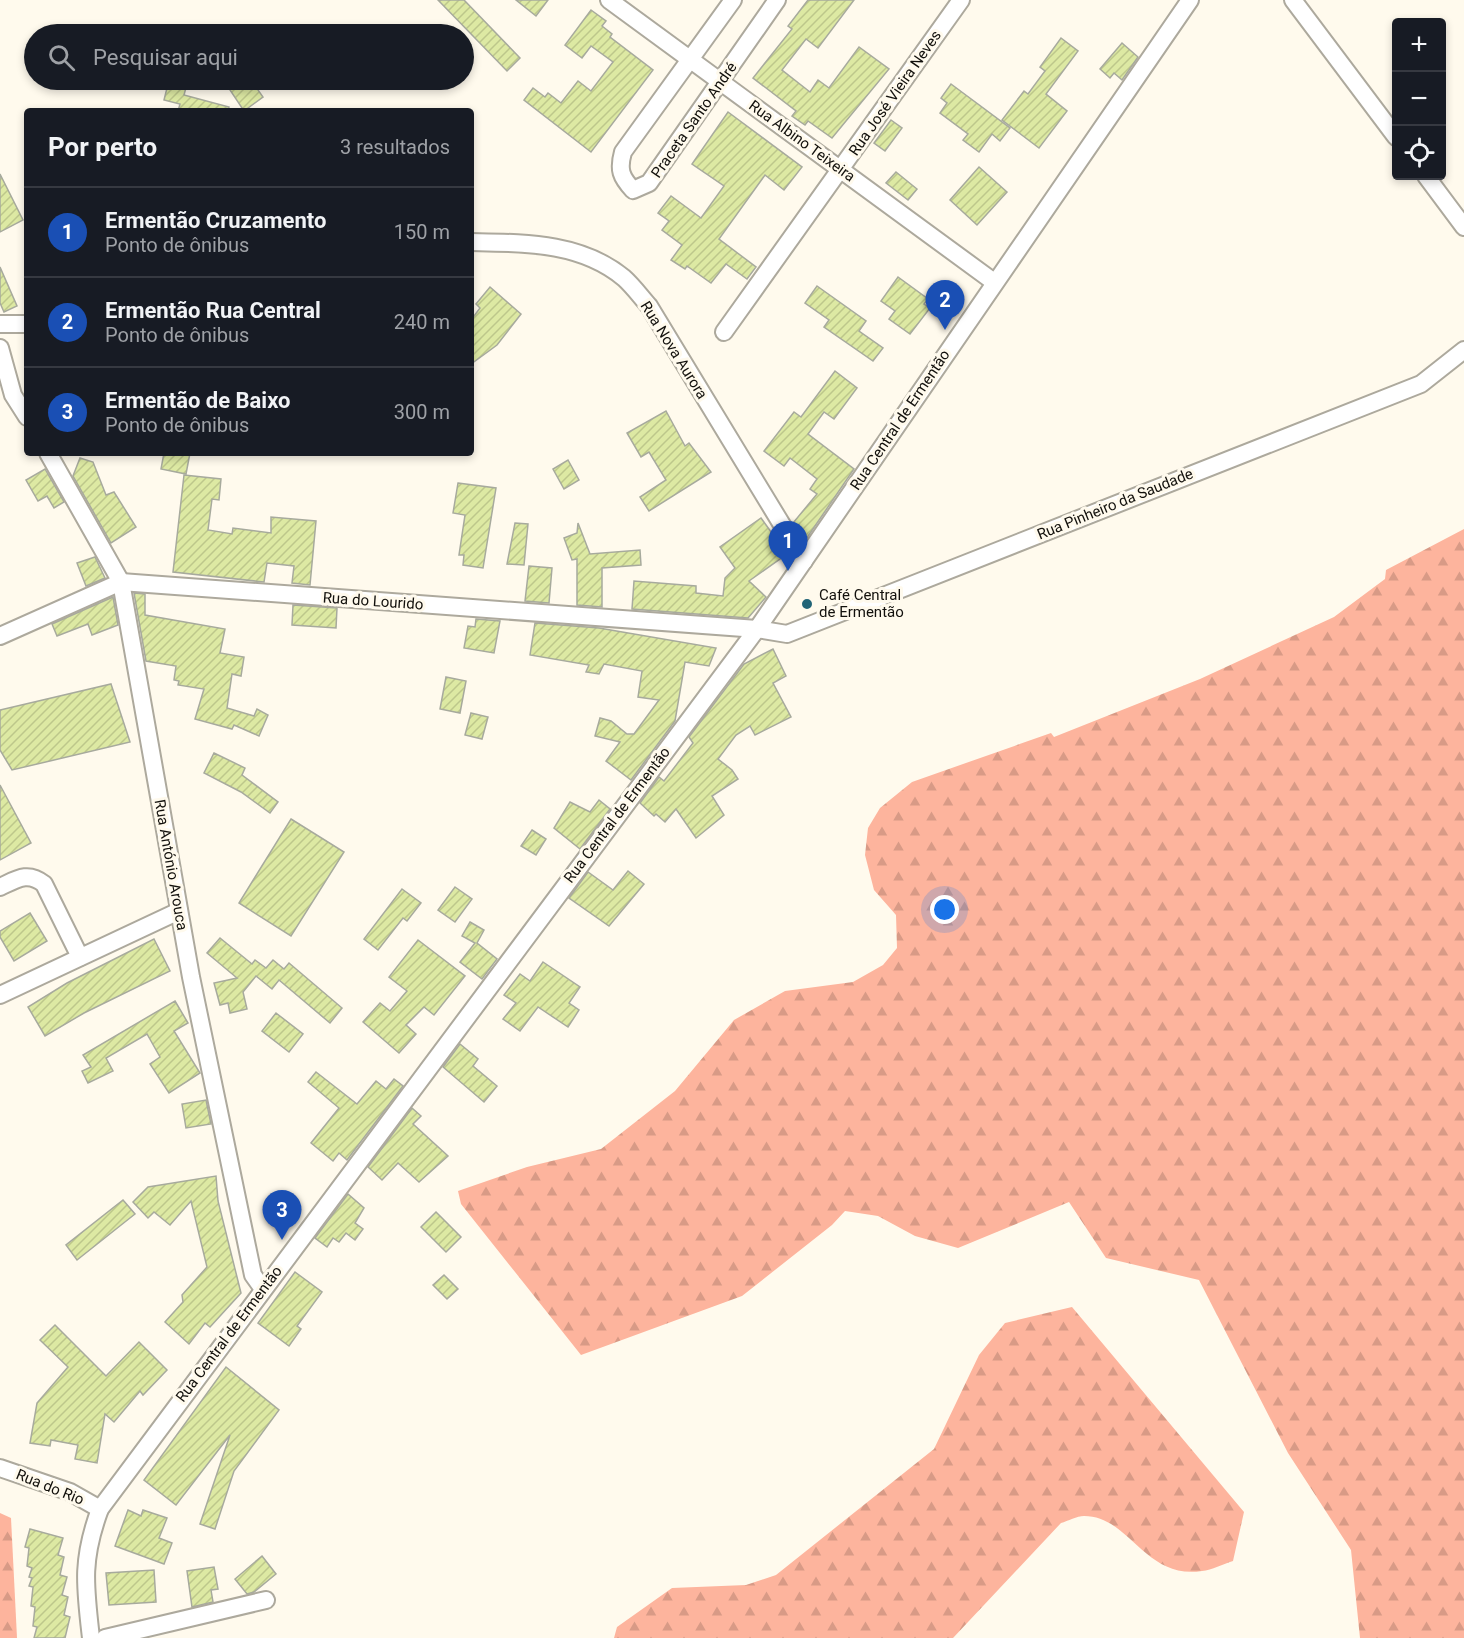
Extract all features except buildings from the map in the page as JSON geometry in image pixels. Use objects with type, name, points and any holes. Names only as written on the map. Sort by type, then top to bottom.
[{"type":"street","name":"Rua Albino Teixeira","points":[[609,0],[994,282]]},
{"type":"street","name":"Praceta Santo André","points":[[733,0],[692,60],[623,152],[620,165],[622,178],[633,190],[649,183],[777,0]]},
{"type":"street","name":"Rua José Vieira Neves","points":[[724,332],[961,0]]},
{"type":"street","name":"Rua Central de Ermentão","points":[[91,1638],[84,1583],[88,1541],[100,1509],[757,629],[1190,0]]},
{"type":"street","points":[[1293,0],[1392,132]]},
{"type":"street","points":[[1429,180],[1464,226]]},
{"type":"street","name":"Rua Nova Aurora","points":[[474,242],[540,244],[590,256],[624,278],[649,306],[804,561]]},
{"type":"street","points":[[0,324],[24,324]]},
{"type":"street","points":[[0,348],[14,395],[24,412]]},
{"type":"street","name":"Rua Pinheiro da Saudade","points":[[757,629],[787,634],[1399,393],[1421,384],[1464,350]]},
{"type":"street","name":"Rua António Arouca","points":[[50,456],[121,582],[179,911],[253,1275],[263,1289]]},
{"type":"street","name":"Rua do Lourido","points":[[0,636],[121,582],[757,629]]},
{"type":"street","points":[[0,887],[25,876],[34,876],[44,884],[80,957]]},
{"type":"street","points":[[0,995],[179,911]]},
{"type":"street","name":"Rua do Rio","points":[[0,1468],[70,1492],[100,1509]]},
{"type":"street","points":[[105,1638],[266,1600]]},
{"type":"green space","points":[[1464,529],[1464,1638],[1360,1638],[1351,1550],[1288,1453],[1199,1280],[1106,1258],[1069,1202],[958,1248],[915,1236],[878,1216],[845,1211],[832,1225],[742,1296],[581,1355],[461,1204],[458,1191],[527,1167],[601,1149],[675,1091],[734,1020],[785,991],[853,982],[883,965],[897,948],[896,915],[874,890],[865,855],[868,828],[880,808],[912,782],[1051,733],[1054,737],[1200,679],[1334,617],[1385,579],[1386,570]]},
{"type":"green space","points":[[1072,1307],[1244,1512],[1233,1561],[1202,1571],[1182,1571],[1152,1558],[1114,1526],[1100,1519],[1081,1516],[1061,1523],[953,1638],[614,1638],[617,1627],[672,1588],[746,1585],[776,1575],[934,1449],[979,1355],[1005,1323]]},
{"type":"green space","points":[[0,1513],[11,1518],[17,1638],[0,1638]]},
{"type":"place","name":"Ermentão Rua Central","points":[[945,330]]},
{"type":"place","name":"Ermentão Cruzamento","points":[[788,571]]},
{"type":"place","name":"Café Central de Ermentão","points":[[807,604]]},
{"type":"place","name":"Ermentão de Baixo","points":[[282,1240]]}]
